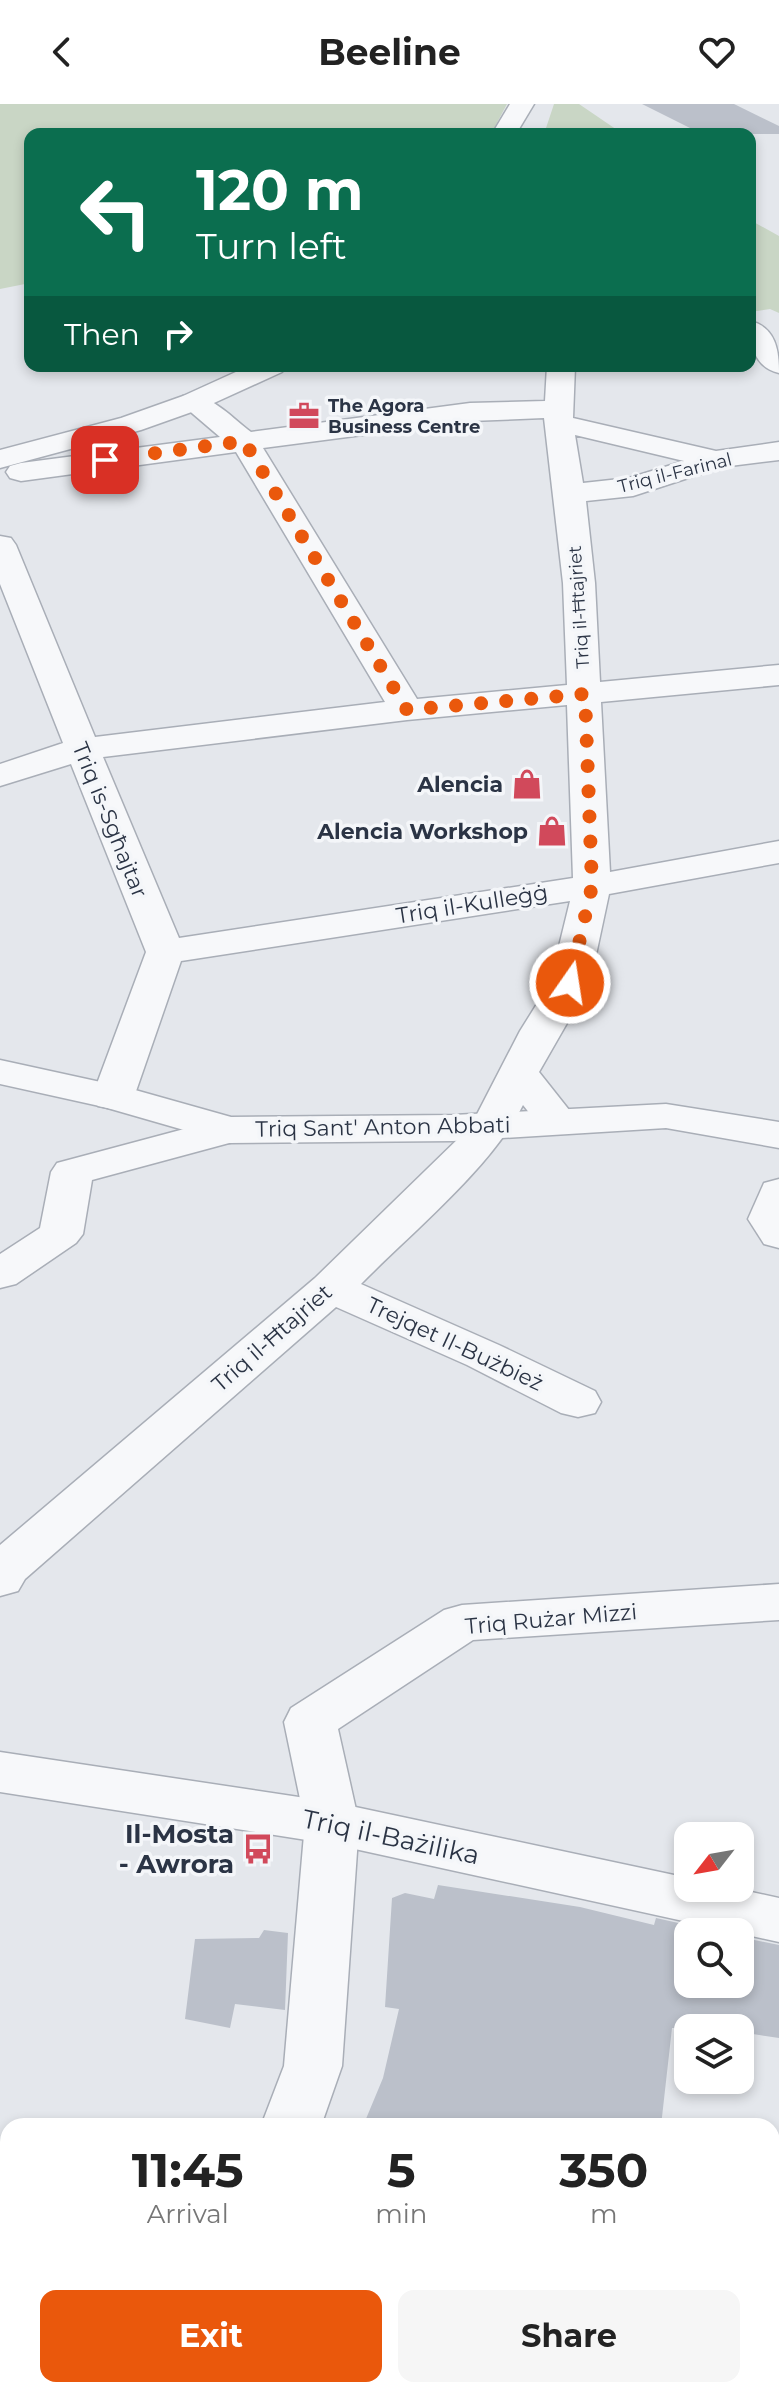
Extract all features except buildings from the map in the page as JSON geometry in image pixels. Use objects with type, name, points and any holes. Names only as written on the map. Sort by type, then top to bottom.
[{"type":"street","points":[[508,128],[522,104]]},
{"type":"street","points":[[530,128],[534,104]]},
{"type":"street","points":[[756,336],[779,365]]},
{"type":"street","points":[[11,465],[193,402],[259,372]]},
{"type":"street","name":"Triq il-Ħtajriet","points":[[473,1127],[570,983],[592,886],[585,694],[570,493],[558,416],[561,372]]},
{"type":"street","points":[[193,402],[244,441],[407,710]]},
{"type":"street","points":[[11,465],[244,441],[470,412],[558,416],[718,459]]},
{"type":"street","name":"Triq il-Farinal","points":[[570,493],[633,487],[718,459],[779,451]]},
{"type":"street","name":"Triq is-Sgħajtar","points":[[0,545],[10,602],[81,749],[165,952]]},
{"type":"street","points":[[0,775],[81,749],[407,710],[779,675]]},
{"type":"street","name":"Triq il-Kulleġġ","points":[[165,952],[592,886],[779,852]]},
{"type":"street","points":[[113,1097],[165,952]]},
{"type":"street","name":"Triq il-Ħtajriet","points":[[0,1579],[2,1571],[331,1288],[519,1073],[540,1031]]},
{"type":"street","name":"Triq Sant' Anton Abbati","points":[[0,1072],[113,1097],[229,1130],[473,1127],[666,1116],[776,1134]]},
{"type":"street","points":[[519,1073],[556,1120]]},
{"type":"street","points":[[0,1274],[61,1234],[72,1172],[229,1130]]},
{"type":"street","points":[[779,1192],[770,1219],[779,1235]]},
{"type":"street","name":"Trejqet Il-Bużbież","points":[[331,1288],[483,1355],[578,1402]]},
{"type":"street","name":"Triq Rużar Mizzi","points":[[332,1823],[310,1722],[462,1623],[779,1602]]},
{"type":"street","name":"Triq il-Bażilika","points":[[0,1772],[332,1823],[779,1920]]},
{"type":"street","points":[[294,2118],[313,2066],[332,1823]]},
{"type":"green space","points":[[0,104],[507,104],[494,128],[24,128],[24,284],[0,289]]},
{"type":"green space","points":[[554,104],[579,104],[614,128],[546,128]]},
{"type":"green space","points":[[756,223],[779,236],[779,313],[770,309],[756,311]]},
{"type":"place","name":"The Agora Business Centre","points":[[304,416]]},
{"type":"place","name":"Alencia","points":[[527,784]]},
{"type":"place","name":"Alencia Workshop","points":[[552,831]]},
{"type":"place","name":"Il-Mosta - Awrora","points":[[258,1849]]},
{"type":"route","points":[[105,460],[244,441],[407,710],[585,694],[592,886],[570,983]]}]
